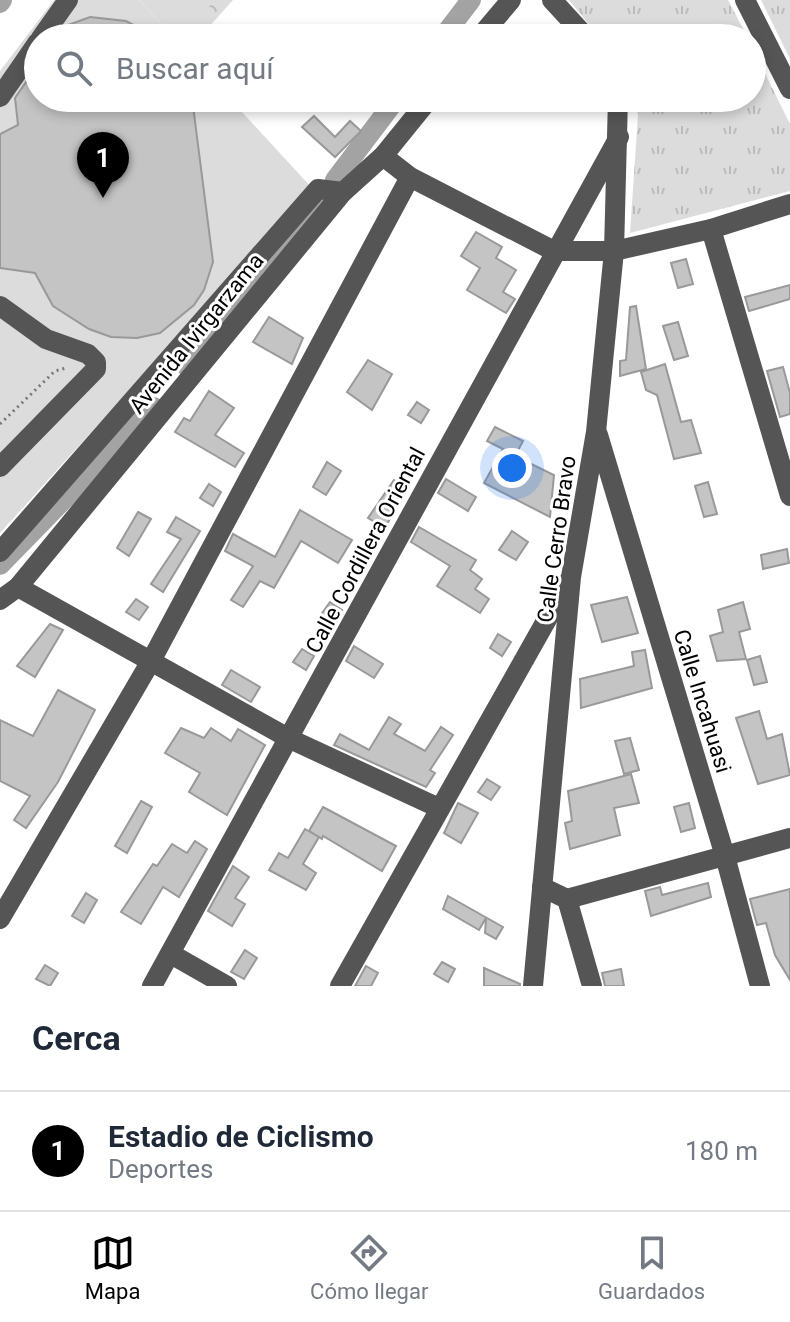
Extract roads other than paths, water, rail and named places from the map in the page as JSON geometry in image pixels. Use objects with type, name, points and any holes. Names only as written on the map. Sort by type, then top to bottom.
[{"type":"street","points":[[51,24],[68,0]]},
{"type":"street","points":[[491,24],[511,0]]},
{"type":"street","points":[[552,0],[574,24]]},
{"type":"street","points":[[745,0],[757,24]]},
{"type":"street","points":[[766,42],[790,89]]},
{"type":"street","points":[[0,97],[24,63]]},
{"type":"street","name":"Avenida Ivirgarzama","points":[[0,600],[18,587],[343,192],[383,156],[419,112]]},
{"type":"street","name":"Calle Cerro Bravo","points":[[533,986],[571,577],[596,432],[614,251],[618,112]]},
{"type":"street","name":"Calle Cordillera Oriental","points":[[152,986],[619,137]]},
{"type":"street","points":[[383,156],[410,177],[554,251],[614,251],[711,229],[790,204]]},
{"type":"street","points":[[0,919],[151,661],[410,177]]},
{"type":"street","points":[[0,552],[318,189],[343,192]]},
{"type":"street","points":[[711,229],[790,496]]},
{"type":"street","points":[[0,306],[46,339],[88,354],[96,362],[96,369],[0,467]]},
{"type":"street","name":"Calle Incahuasi","points":[[596,432],[725,856],[760,986]]},
{"type":"street","points":[[340,986],[571,577]]},
{"type":"street","points":[[18,587],[290,739],[439,808]]},
{"type":"street","points":[[542,887],[567,899],[790,838]]},
{"type":"street","points":[[567,899],[592,986]]},
{"type":"street","points":[[171,954],[227,986]]},
{"type":"waterway","points":[[453,24],[471,0]]},
{"type":"waterway","points":[[335,180],[386,112]]},
{"type":"waterway","points":[[187,367],[317,205]]},
{"type":"waterway","points":[[0,565],[154,407]]},
{"type":"place","name":"Estadio de Ciclismo","points":[[103,198]]}]
